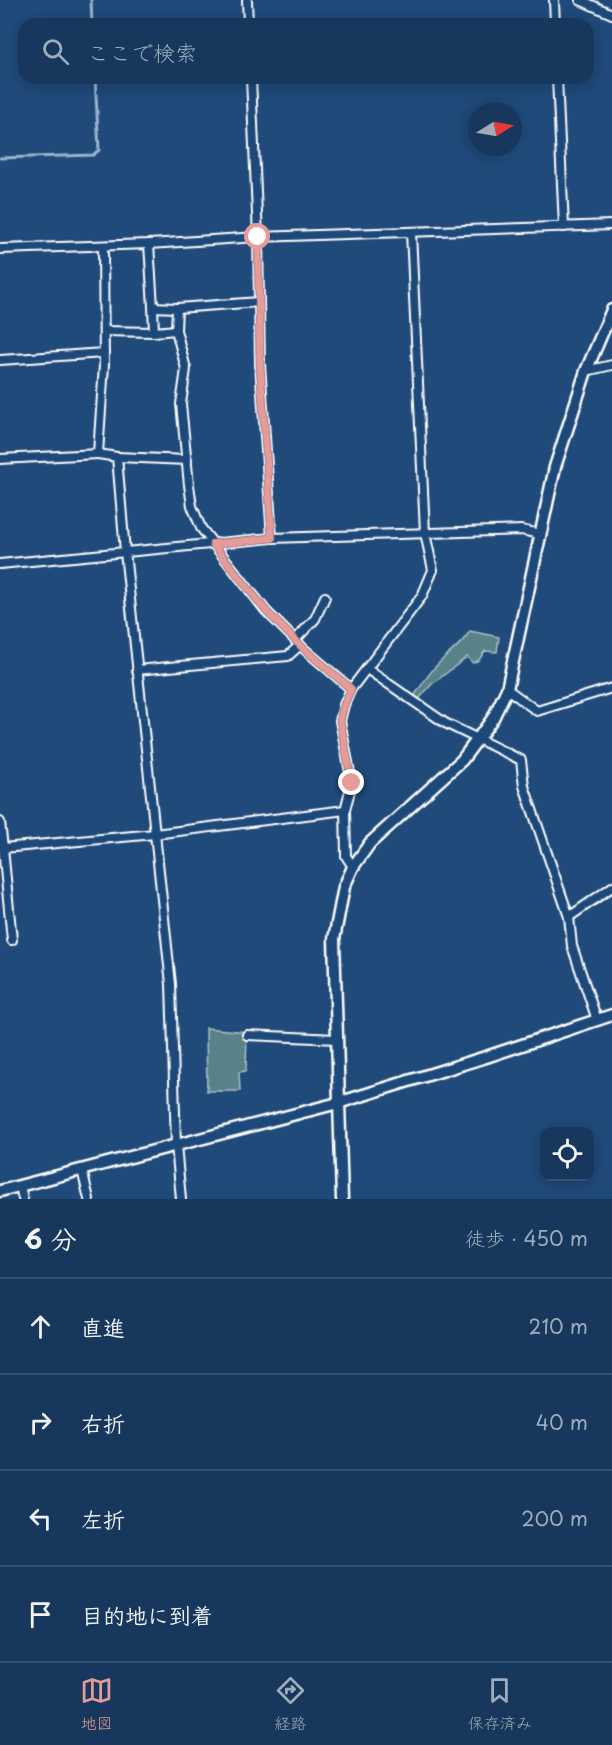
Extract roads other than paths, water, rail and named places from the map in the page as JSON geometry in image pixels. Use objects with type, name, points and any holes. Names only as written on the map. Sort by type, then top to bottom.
[{"type":"street","points":[[247,0],[248,18]]},
{"type":"street","points":[[554,0],[555,18]]},
{"type":"street","points":[[580,0],[612,14]]},
{"type":"street","points":[[251,84],[258,237],[260,364],[272,538]]},
{"type":"street","points":[[557,84],[564,227]]},
{"type":"street","points":[[0,249],[149,244],[258,237],[612,225]]},
{"type":"street","points":[[353,867],[346,856],[345,810],[352,783],[340,721],[344,705],[351,689],[422,596],[433,570],[425,533],[411,232]]},
{"type":"street","points":[[149,244],[154,332]]},
{"type":"street","points":[[98,454],[104,353],[104,246]]},
{"type":"street","points":[[153,306],[177,308],[259,302]]},
{"type":"street","points":[[177,308],[177,330],[186,369],[181,404],[192,506],[201,528],[266,611],[351,689]]},
{"type":"street","points":[[342,1199],[334,939],[344,887],[353,867],[370,843],[462,760],[493,718],[507,689],[555,467],[586,371],[612,310]]},
{"type":"street","points":[[104,331],[177,330]]},
{"type":"street","points":[[0,360],[104,353]]},
{"type":"street","points":[[586,371],[612,365]]},
{"type":"street","points":[[0,459],[98,454],[187,460]]},
{"type":"street","points":[[117,457],[137,670],[171,984],[176,1145],[181,1199]]},
{"type":"street","points":[[0,564],[272,538],[521,530],[540,534]]},
{"type":"street","points":[[137,670],[288,656],[315,619],[325,597]]},
{"type":"street","points":[[367,669],[445,723],[521,760],[525,786],[569,917],[572,946],[597,1020]]},
{"type":"street","points":[[507,689],[537,711],[612,688]]},
{"type":"street","points":[[3,848],[155,834],[345,810]]},
{"type":"street","points":[[0,822],[12,940]]},
{"type":"street","points":[[569,917],[612,887]]},
{"type":"street","points":[[0,1191],[338,1103],[489,1056],[612,1014]]},
{"type":"street","points":[[247,1035],[337,1038]]},
{"type":"street","points":[[82,1170],[89,1199]]},
{"type":"street","points":[[20,1186],[23,1199]]},
{"type":"waterway","points":[[91,0],[92,18]]},
{"type":"waterway","points":[[0,158],[93,155],[99,150],[95,84]]}]
